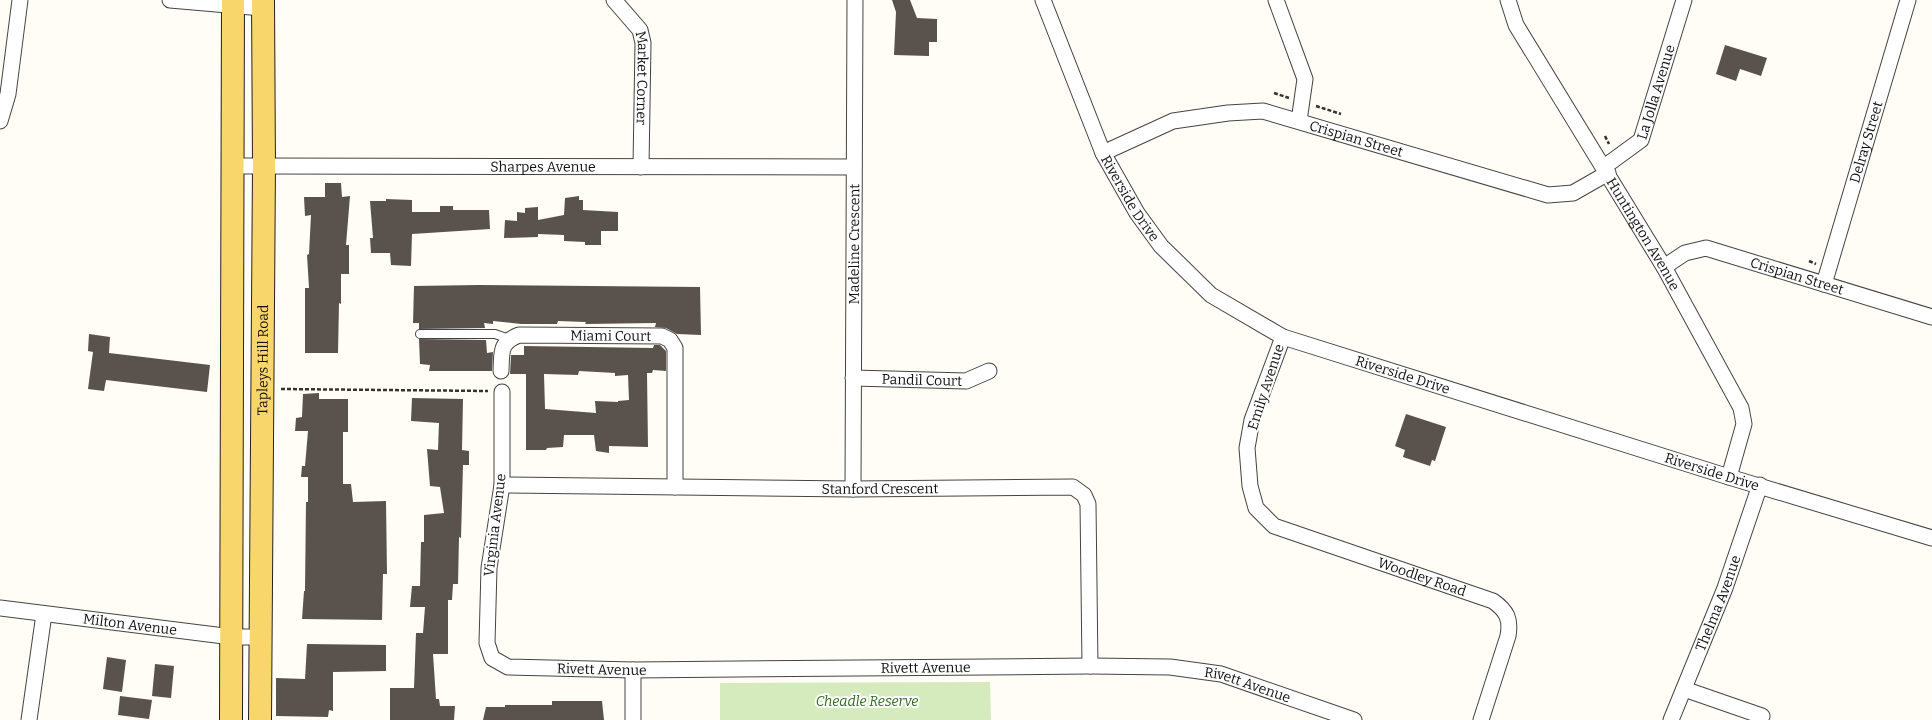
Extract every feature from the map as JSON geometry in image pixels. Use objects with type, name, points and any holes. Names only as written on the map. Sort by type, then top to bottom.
[{"type":"main road","points":[[231,720],[233,3]]},
{"type":"main road","name":"Tapleys Hill Road","points":[[260,720],[264,166],[263,4]]},
{"type":"street","points":[[0,121],[8,94],[20,0]]},
{"type":"street","points":[[170,0],[263,4]]},
{"type":"street","name":"Market Corner","points":[[614,0],[640,30],[644,43],[641,167]]},
{"type":"street","name":"Madeline Crescent","points":[[853,489],[854,0]]},
{"type":"street","name":"Riverside Drive","points":[[1043,0],[1103,153],[1137,213],[1160,246],[1210,295],[1283,337],[1729,477],[1760,485],[1932,538]]},
{"type":"street","points":[[1276,0],[1305,79],[1299,121]]},
{"type":"street","name":"Huntington Avenue","points":[[1508,0],[1516,25],[1664,267],[1741,408],[1744,424],[1729,477]]},
{"type":"street","name":"La Jolla Avenue","points":[[1606,170],[1641,140],[1684,0]]},
{"type":"street","name":"Delray Street","points":[[1824,284],[1908,0]]},
{"type":"street","name":"Crispian Street","points":[[1103,153],[1173,121],[1228,113],[1263,111],[1548,195],[1573,193],[1606,170]]},
{"type":"street","name":"Sharpes Avenue","points":[[232,166],[854,168]]},
{"type":"street","name":"Crispian Street","points":[[1664,267],[1685,253],[1706,248],[1932,317]]},
{"type":"street","name":"Miami Court","points":[[509,339],[519,335],[662,336],[670,340],[675,348],[675,487]]},
{"type":"street","name":"Emily Avenue","points":[[1250,486],[1247,448],[1252,420],[1283,337]]},
{"type":"street","points":[[501,371],[502,348],[509,339]]},
{"type":"street","name":"Pandil Court","points":[[853,378],[966,380],[989,371]]},
{"type":"street","name":"Virginia Avenue","points":[[492,658],[486,644],[489,568],[502,485],[502,392]]},
{"type":"street","name":"Stanford Crescent","points":[[502,485],[853,489],[1073,486],[1084,495],[1088,504],[1090,666]]},
{"type":"street","name":"Thelma Avenue","points":[[1671,720],[1725,588],[1760,485]]},
{"type":"street","name":"Woodley Road","points":[[1250,486],[1256,508],[1274,526],[1493,601],[1502,607],[1509,616],[1510,626],[1482,720]]},
{"type":"street","name":"Milton Avenue","points":[[0,608],[232,637],[260,637]]},
{"type":"street","points":[[29,720],[44,614]]},
{"type":"street","name":"Rivett Avenue","points":[[492,658],[508,667],[633,670],[1090,666],[1170,667],[1221,674],[1354,720]]},
{"type":"street","points":[[633,670],[633,720]]},
{"type":"street","points":[[1684,689],[1762,716]]},
{"type":"lane","points":[[420,334],[495,334],[509,339]]},
{"type":"path","points":[[274,389],[502,392]]},
{"type":"green space","name":"Cheadle Reserve","points":[[990,682],[991,720],[720,720],[720,683]]},
{"type":"building","points":[[892,0],[910,0],[917,18],[937,19],[937,42],[929,42],[929,56],[894,55],[896,12]]},
{"type":"building","points":[[1725,45],[1767,58],[1761,76],[1740,69],[1736,81],[1716,74]]},
{"type":"building","points":[[325,183],[341,183],[342,197],[350,196],[346,245],[349,245],[349,274],[341,274],[338,353],[305,353],[305,288],[309,288],[307,255],[309,254],[311,215],[305,216],[304,197],[325,197]]},
{"type":"building","points":[[579,196],[579,200],[583,200],[583,210],[618,212],[618,231],[601,231],[601,245],[585,245],[585,242],[564,241],[564,235],[538,234],[538,237],[504,238],[505,220],[517,221],[517,212],[525,213],[525,208],[538,207],[538,220],[564,215],[565,198]]},
{"type":"building","points":[[386,199],[412,200],[412,212],[440,212],[440,206],[453,206],[453,210],[489,210],[490,229],[412,234],[411,266],[391,265],[390,253],[371,253],[370,238],[373,238],[370,201],[386,201]]},
{"type":"building","points":[[478,285],[700,287],[701,335],[677,334],[666,328],[655,327],[656,323],[585,324],[586,322],[558,321],[557,324],[521,324],[493,321],[493,324],[484,323],[485,328],[419,329],[419,323],[413,323],[414,286]]},
{"type":"building","points":[[89,334],[110,337],[109,353],[210,365],[207,392],[106,380],[104,391],[88,389],[93,352],[88,351]]},
{"type":"building","points":[[419,339],[486,340],[487,353],[493,352],[492,371],[429,371],[430,365],[420,364]]},
{"type":"building","points":[[654,345],[660,345],[666,351],[666,371],[653,370],[652,373],[647,373],[648,447],[609,446],[609,453],[596,451],[594,435],[564,435],[563,447],[547,448],[546,450],[526,450],[526,374],[510,374],[511,355],[524,355],[524,346],[653,348]],"holes":[[[579,371],[615,373],[615,376],[628,375],[629,400],[618,402],[595,401],[596,413],[545,409],[544,374],[578,375]]]},
{"type":"building","points":[[319,393],[319,399],[348,399],[348,432],[343,432],[343,484],[351,484],[353,502],[386,501],[387,574],[383,574],[382,620],[302,619],[305,591],[306,502],[308,502],[308,477],[301,477],[302,466],[305,466],[308,431],[295,431],[296,418],[302,417],[303,394]]},
{"type":"building","points":[[412,398],[463,399],[462,450],[469,451],[469,465],[463,465],[458,584],[453,584],[452,600],[448,600],[448,654],[433,654],[436,699],[439,699],[440,706],[455,706],[454,720],[390,720],[390,688],[414,688],[416,633],[423,633],[425,607],[410,607],[412,586],[420,586],[421,542],[424,542],[424,515],[444,513],[440,487],[430,486],[427,449],[438,450],[439,423],[411,421]]},
{"type":"building","points":[[1406,414],[1446,427],[1435,461],[1432,460],[1430,466],[1403,457],[1405,450],[1395,446]]},
{"type":"building","points":[[307,644],[386,645],[386,671],[333,672],[333,711],[329,710],[328,717],[276,716],[276,678],[305,679]]},
{"type":"building","points":[[107,657],[126,660],[122,692],[103,689]]},
{"type":"building","points":[[155,664],[174,666],[171,698],[152,696]]},
{"type":"building","points":[[120,696],[152,700],[149,719],[118,715]]},
{"type":"building","points":[[552,701],[602,701],[604,720],[483,720],[486,707],[505,707],[505,705],[552,705]]}]
